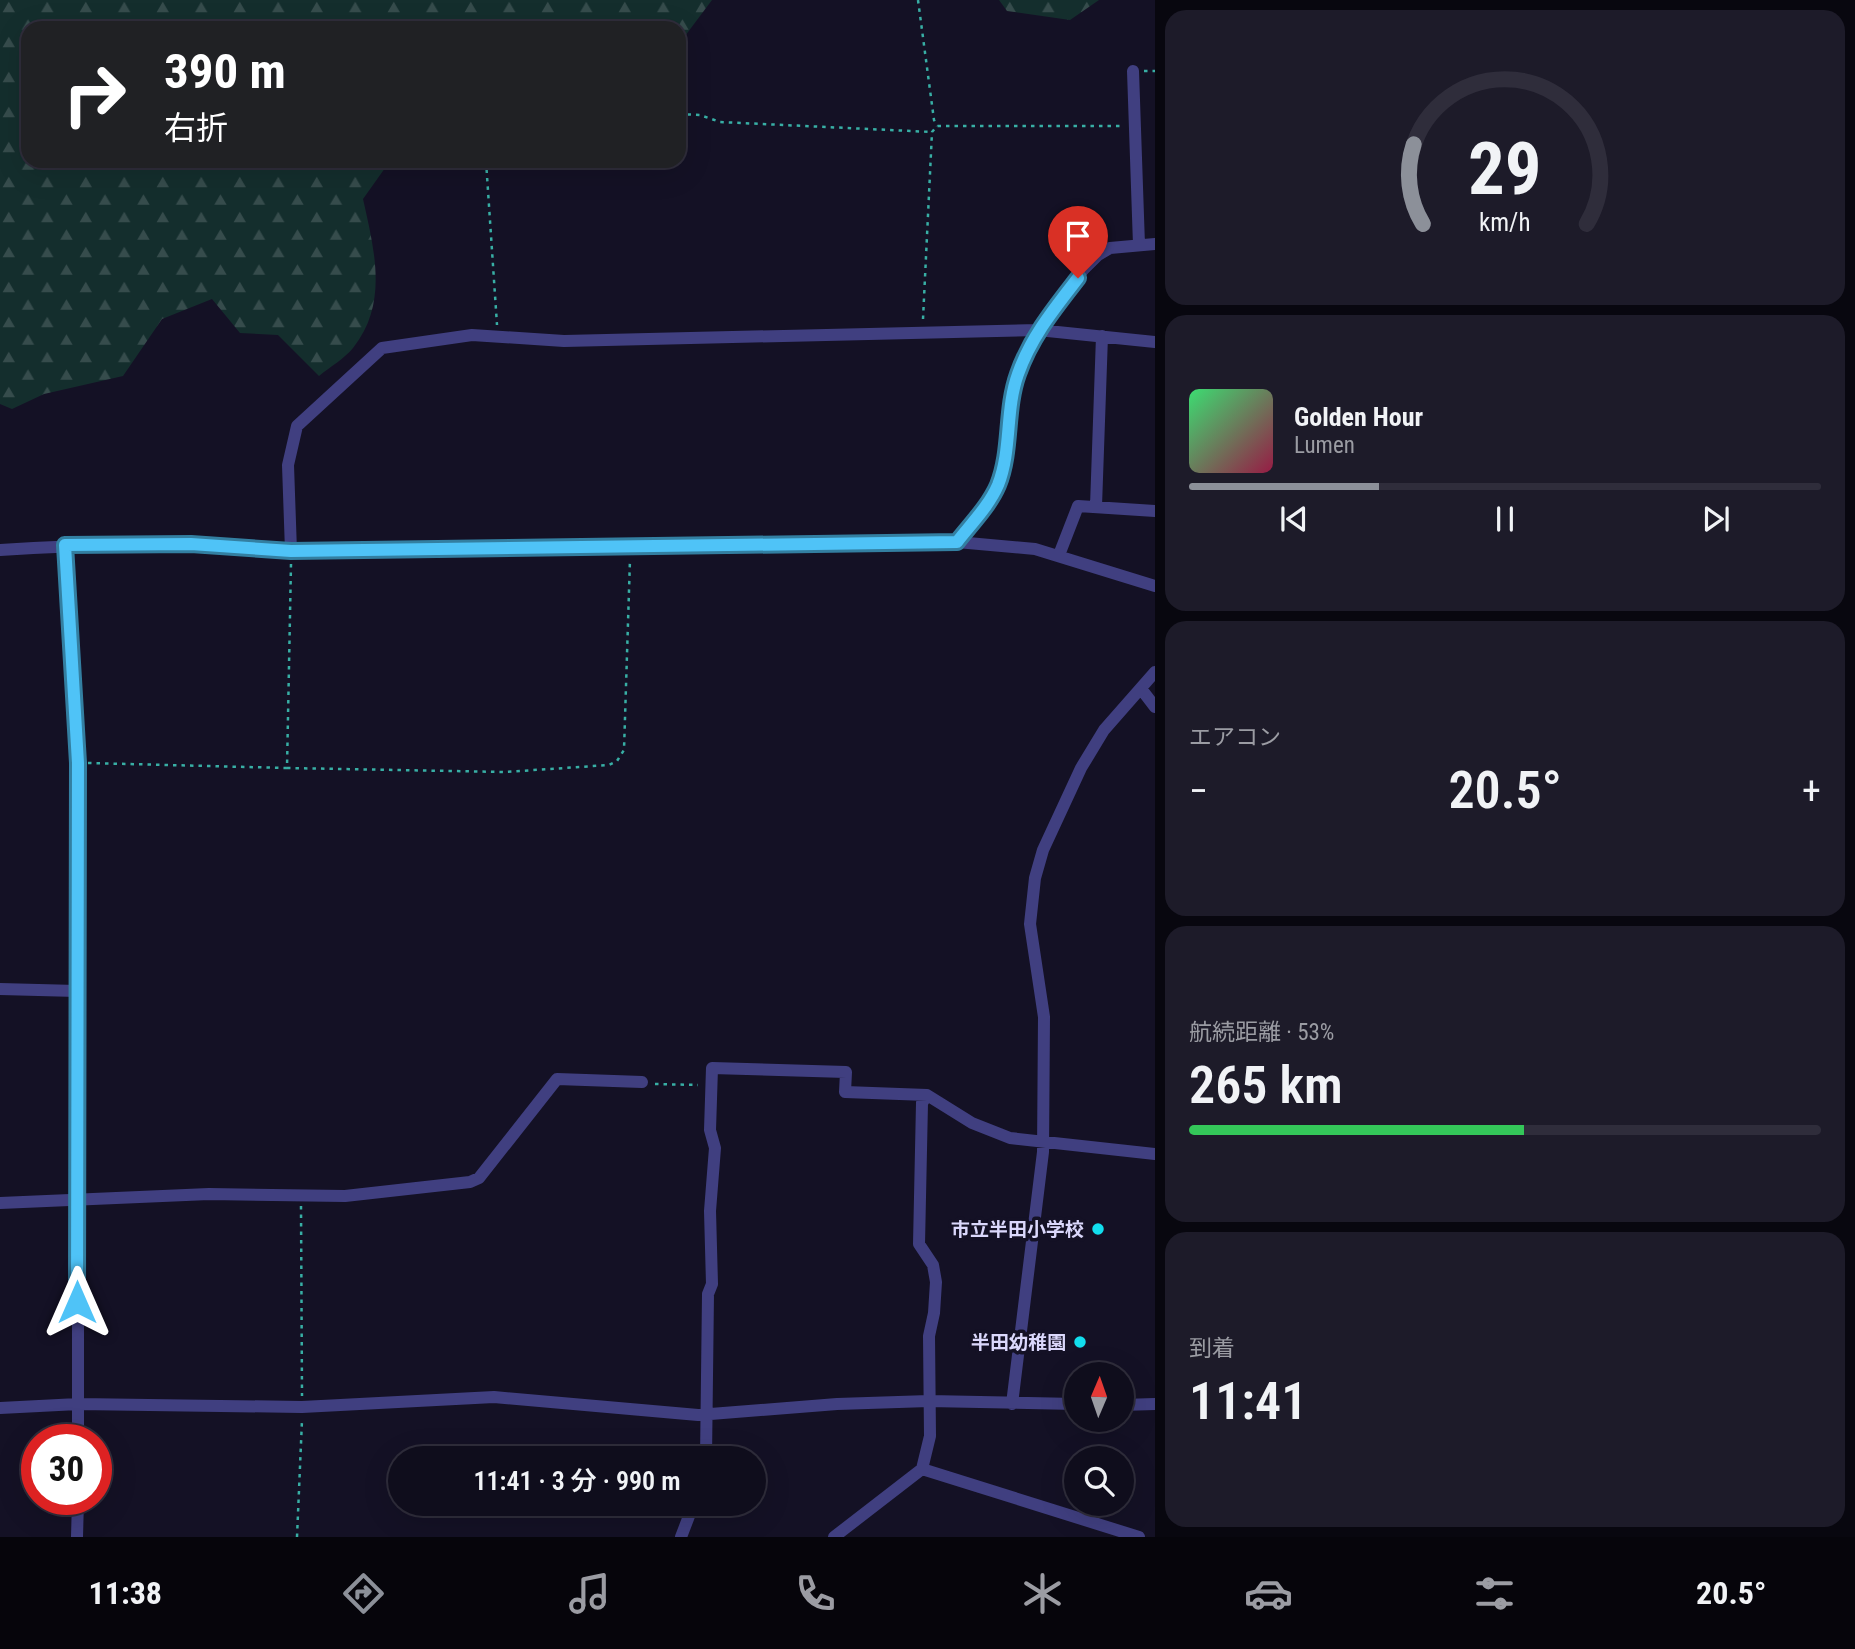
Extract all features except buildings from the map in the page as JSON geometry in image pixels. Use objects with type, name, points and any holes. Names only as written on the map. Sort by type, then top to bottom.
[{"type":"street","points":[[1133,71],[1139,245]]},
{"type":"street","points":[[957,542],[997,486],[1004,463],[1012,396],[1027,350],[1038,330],[1098,255],[1110,248],[1155,244]]},
{"type":"street","points":[[291,551],[288,465],[297,426],[382,348],[472,335],[564,341],[1038,330],[1155,342]]},
{"type":"street","points":[[1096,506],[1102,337]]},
{"type":"street","points":[[1059,555],[1078,506],[1155,511]]},
{"type":"street","points":[[0,550],[65,545],[191,544],[291,551],[957,542],[1035,549],[1155,586]]},
{"type":"street","points":[[65,545],[78,763],[78,1424]]},
{"type":"street","points":[[1012,1404],[1043,1142],[1044,1017],[1030,924],[1035,878],[1043,850],[1081,768],[1104,730],[1142,690],[1155,672]]},
{"type":"street","points":[[1142,690],[1155,708]]},
{"type":"street","points":[[0,989],[77,990]]},
{"type":"street","points":[[707,1446],[708,1294],[712,1284],[710,1211],[715,1148],[710,1130],[712,1068],[846,1072],[845,1092],[927,1095],[990,1133],[1043,1142],[1155,1154]]},
{"type":"street","points":[[0,1203],[76,1201],[82,1197],[195,1194],[366,1195],[470,1182],[479,1178],[557,1079],[642,1082]]},
{"type":"street","points":[[834,1537],[922,1469],[930,1436],[929,1336],[936,1282],[933,1265],[919,1244],[922,1103],[927,1095]]},
{"type":"street","points":[[0,1408],[78,1404],[302,1407],[495,1397],[637,1412],[709,1415],[837,1404],[929,1401],[1064,1404]]},
{"type":"street","points":[[1134,1405],[1155,1404]]},
{"type":"street","points":[[922,1469],[1139,1537]]},
{"type":"street","points":[[77,1537],[78,1515]]},
{"type":"street","points":[[681,1537],[689,1516]]},
{"type":"path","points":[[918,0],[937,126]]},
{"type":"path","points":[[686,114],[700,115],[720,122],[932,132]]},
{"type":"path","points":[[937,126],[1133,126]]},
{"type":"path","points":[[923,333],[932,132],[937,126]]},
{"type":"path","points":[[486,168],[497,338]]},
{"type":"path","points":[[78,763],[505,772],[609,765],[617,761],[624,750],[626,737],[630,548]]},
{"type":"path","points":[[287,768],[291,551]]},
{"type":"path","points":[[642,1082],[712,1086]]},
{"type":"path","points":[[297,1537],[302,1407],[301,1196]]},
{"type":"green space","points":[[0,0],[712,0],[686,35],[686,21],[21,21],[21,168],[385,168],[363,199],[376,275],[371,313],[353,348],[319,376],[278,335],[240,333],[212,299],[162,319],[123,376],[44,394],[12,409],[0,404]]},
{"type":"green space","points":[[999,0],[1099,0],[1070,20],[1007,11]]},
{"type":"place","name":"市立半田小学校","points":[[1098,1229]]},
{"type":"place","name":"半田幼稚園","points":[[1080,1342]]},
{"type":"route","points":[[77,1302],[78,763],[65,545],[191,544],[291,551],[957,542],[990,500],[997,486],[1004,463],[1012,396],[1027,350],[1038,330],[1078,278]]}]
